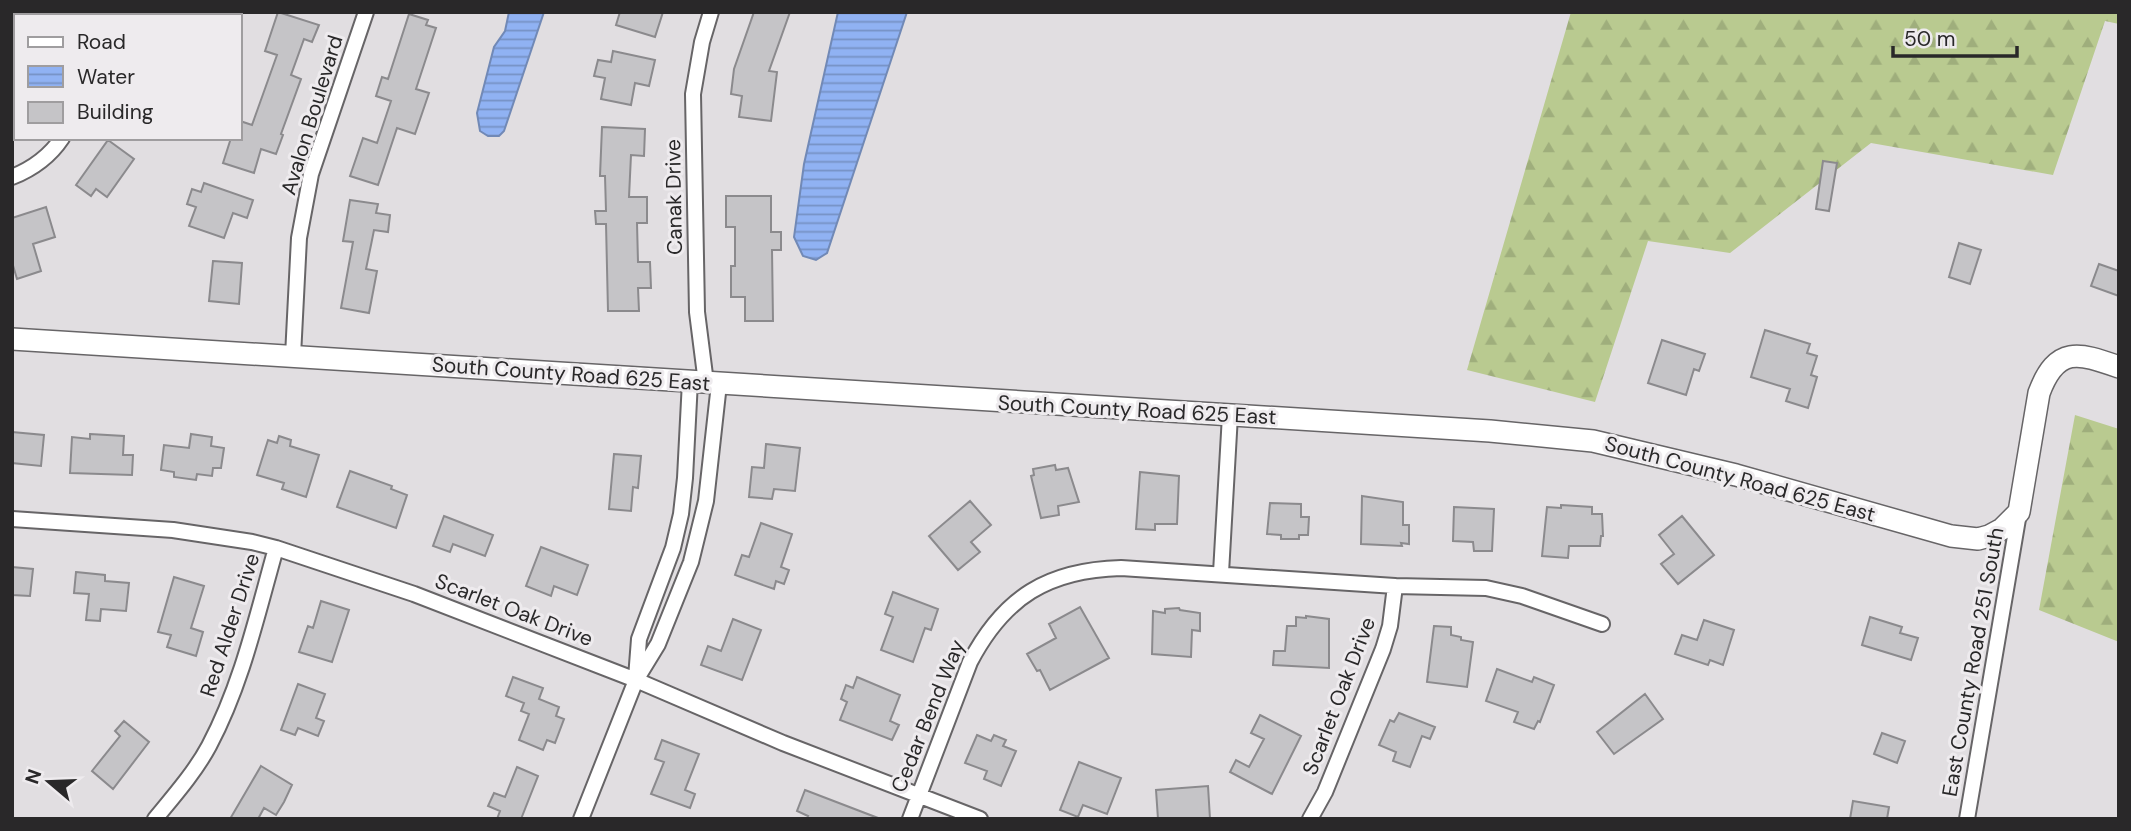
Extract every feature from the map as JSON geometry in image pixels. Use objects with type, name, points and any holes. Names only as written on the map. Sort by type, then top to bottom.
[{"type":"street","name":"Avalon Boulevard","points":[[293,356],[299,238],[311,174],[366,12]]},
{"type":"street","name":"Canak Drive","points":[[705,383],[697,312],[692,94],[711,12]]},
{"type":"street","points":[[12,177],[24,173],[46,156],[60,140]]},
{"type":"street","name":"South County Road 625 East","points":[[12,339],[1490,431],[1593,441],[1736,475],[1965,539],[1989,536],[2002,529],[2020,512]]},
{"type":"street","points":[[2020,512],[2042,383],[2057,363],[2067,356],[2081,355],[2119,367]]},
{"type":"street","points":[[636,680],[639,639],[673,548],[705,383]]},
{"type":"street","points":[[581,819],[636,680],[659,645],[691,562],[706,501],[705,383]]},
{"type":"street","points":[[1220,573],[1230,415]]},
{"type":"street","name":"East County Road 251 South","points":[[1967,819],[2020,512]]},
{"type":"street","name":"Scarlet Oak Drive","points":[[12,519],[173,530],[276,548],[414,594],[636,680],[783,743],[980,819]]},
{"type":"street","name":"Red Alder Drive","points":[[155,819],[208,747],[238,682],[276,548]]},
{"type":"street","name":"Cedar Bend Way","points":[[910,819],[970,662],[982,638],[999,616],[1019,598],[1042,584],[1068,574],[1094,569],[1220,573],[1395,586],[1486,588],[1522,596],[1602,624]]},
{"type":"street","name":"Scarlet Oak Drive","points":[[1310,819],[1325,792],[1383,649],[1390,626],[1395,586]]},
{"type":"green space","points":[[1571,12],[2119,12],[2119,24],[2105,21],[2053,175],[1871,143],[1730,253],[1648,241],[1595,402],[1467,370]]},
{"type":"green space","points":[[2075,415],[2119,429],[2119,642],[2039,610]]},
{"type":"water","points":[[509,12],[544,12],[504,131],[499,136],[488,136],[480,131],[477,113],[494,47],[505,31]]},
{"type":"water","points":[[838,12],[907,12],[827,253],[816,260],[803,256],[794,237],[804,164]]},
{"type":"building","points":[[278,12],[319,25],[312,42],[304,39],[291,75],[301,79],[276,154],[261,149],[254,173],[223,163],[230,140],[242,140],[242,122],[252,125],[277,55],[265,51]]},
{"type":"building","points":[[620,12],[663,12],[655,37],[616,25]]},
{"type":"building","points":[[754,12],[790,12],[769,71],[777,72],[771,121],[739,117],[742,96],[731,94],[734,69]]},
{"type":"building","points":[[409,14],[428,20],[426,25],[436,28],[416,89],[429,93],[415,134],[397,128],[378,185],[350,176],[363,138],[377,143],[391,101],[376,96],[382,77],[388,79]]},
{"type":"building","points":[[613,51],[655,60],[649,86],[635,83],[631,105],[601,99],[605,78],[594,76],[598,60],[611,62]]},
{"type":"building","points":[[602,127],[645,129],[644,156],[631,155],[629,197],[647,197],[647,223],[637,223],[638,262],[650,262],[651,288],[638,288],[639,311],[608,311],[606,224],[596,224],[595,211],[606,211],[605,176],[600,176]]},
{"type":"building","points":[[108,140],[134,159],[107,197],[96,189],[91,196],[76,185]]},
{"type":"building","points":[[1823,161],[1837,163],[1829,211],[1816,209]]},
{"type":"building","points":[[204,183],[253,200],[247,218],[233,213],[224,238],[189,226],[196,207],[187,204],[192,189],[201,192]]},
{"type":"building","points":[[726,196],[771,196],[771,232],[781,232],[781,250],[772,250],[773,321],[745,321],[745,297],[731,297],[731,266],[735,266],[735,227],[726,227]]},
{"type":"building","points":[[350,200],[378,204],[376,213],[390,215],[388,232],[374,230],[366,269],[377,271],[369,313],[341,308],[353,242],[343,241]]},
{"type":"building","points":[[46,207],[55,237],[33,244],[41,271],[17,279],[12,262],[12,218]]},
{"type":"building","points":[[1959,243],[1981,250],[1970,284],[1949,277]]},
{"type":"building","points":[[213,261],[242,263],[239,304],[209,301]]},
{"type":"building","points":[[2099,264],[2119,271],[2119,296],[2091,286]]},
{"type":"building","points":[[1765,330],[1810,344],[1807,353],[1817,356],[1811,375],[1817,377],[1808,408],[1786,401],[1790,389],[1751,377]]},
{"type":"building","points":[[1662,340],[1705,354],[1699,371],[1694,369],[1686,395],[1648,383]]},
{"type":"building","points":[[12,432],[44,435],[41,466],[12,463]]},
{"type":"building","points":[[90,434],[124,436],[123,455],[133,455],[132,475],[70,473],[72,437],[90,439]]},
{"type":"building","points":[[191,434],[212,437],[211,446],[224,448],[221,468],[213,468],[212,476],[197,474],[196,480],[174,477],[174,472],[161,470],[164,445],[189,448]]},
{"type":"building","points":[[279,436],[291,440],[290,446],[319,455],[306,497],[282,489],[284,483],[257,475],[268,440],[277,443]]},
{"type":"building","points":[[766,444],[800,448],[795,491],[774,489],[772,499],[749,497],[752,467],[764,468]]},
{"type":"building","points":[[614,454],[641,456],[638,488],[633,487],[631,511],[609,509]]},
{"type":"building","points":[[1055,465],[1056,470],[1068,468],[1079,502],[1058,506],[1059,515],[1041,518],[1031,476],[1034,475],[1033,469]]},
{"type":"building","points":[[350,471],[392,486],[391,489],[407,495],[396,528],[337,507]]},
{"type":"building","points":[[1140,472],[1179,476],[1177,524],[1155,524],[1155,530],[1136,529]]},
{"type":"building","points":[[1362,496],[1403,502],[1403,525],[1409,525],[1409,544],[1361,544]]},
{"type":"building","points":[[970,501],[991,525],[971,542],[980,552],[958,570],[929,536]]},
{"type":"building","points":[[1270,503],[1301,504],[1301,517],[1309,517],[1308,535],[1299,535],[1299,539],[1281,539],[1281,535],[1267,534]]},
{"type":"building","points":[[1561,505],[1592,507],[1592,514],[1602,514],[1603,536],[1600,546],[1569,546],[1568,558],[1542,556],[1547,507],[1561,508]]},
{"type":"building","points":[[1454,507],[1494,509],[1492,551],[1474,551],[1473,542],[1453,541]]},
{"type":"building","points":[[444,516],[493,535],[485,556],[453,544],[450,552],[433,546]]},
{"type":"building","points":[[1682,516],[1714,555],[1678,584],[1661,564],[1674,554],[1659,535]]},
{"type":"building","points":[[761,523],[792,534],[781,567],[789,570],[784,584],[776,581],[774,589],[735,575],[742,555],[749,557]]},
{"type":"building","points":[[541,547],[588,565],[577,595],[554,586],[551,596],[526,586]]},
{"type":"building","points":[[12,567],[33,569],[30,596],[12,595]]},
{"type":"building","points":[[76,572],[105,575],[105,581],[129,583],[126,611],[101,609],[100,621],[86,620],[89,594],[74,593]]},
{"type":"building","points":[[174,577],[204,586],[191,628],[203,632],[196,656],[167,647],[171,635],[158,632]]},
{"type":"building","points":[[893,592],[938,609],[931,630],[925,628],[913,662],[881,650],[893,617],[885,614]]},
{"type":"building","points":[[321,601],[349,610],[332,662],[299,652],[308,626],[313,628]]},
{"type":"building","points":[[1080,607],[1109,658],[1050,690],[1040,670],[1037,671],[1027,654],[1056,638],[1049,624]]},
{"type":"building","points":[[1179,608],[1200,613],[1200,631],[1192,630],[1191,657],[1152,654],[1153,611],[1165,613],[1165,609]]},
{"type":"building","points":[[1296,617],[1329,619],[1329,668],[1273,665],[1274,651],[1285,651],[1287,626],[1296,626]]},
{"type":"building","points":[[1870,617],[1902,627],[1900,633],[1918,638],[1911,660],[1862,645]]},
{"type":"building","points":[[733,619],[761,630],[742,680],[701,665],[708,646],[721,651]]},
{"type":"building","points":[[1704,620],[1734,630],[1723,665],[1710,660],[1708,665],[1675,654],[1682,635],[1697,640]]},
{"type":"building","points":[[1434,626],[1451,627],[1451,635],[1473,642],[1467,687],[1427,682]]},
{"type":"building","points":[[1497,669],[1532,682],[1534,677],[1554,685],[1540,722],[1538,721],[1534,729],[1514,722],[1518,712],[1486,701]]},
{"type":"building","points":[[513,677],[543,688],[539,699],[559,707],[556,716],[564,719],[555,743],[547,740],[543,750],[519,740],[529,714],[521,711],[524,703],[506,696]]},
{"type":"building","points":[[857,677],[900,695],[890,721],[899,725],[892,740],[840,720],[847,702],[841,699],[846,685],[853,688]]},
{"type":"building","points":[[298,684],[325,694],[316,718],[324,721],[318,736],[298,728],[295,735],[281,730]]},
{"type":"building","points":[[1645,694],[1663,719],[1614,754],[1597,732]]},
{"type":"building","points":[[1399,713],[1435,727],[1430,739],[1422,736],[1410,767],[1393,761],[1396,752],[1379,745],[1390,720],[1394,722]]},
{"type":"building","points":[[1260,715],[1301,736],[1272,794],[1230,772],[1236,760],[1249,767],[1264,739],[1251,733]]},
{"type":"building","points":[[124,721],[149,742],[113,789],[92,771],[120,736],[115,731]]},
{"type":"building","points":[[1882,733],[1905,741],[1897,763],[1874,754]]},
{"type":"building","points":[[977,735],[991,741],[994,735],[1006,740],[1003,746],[1016,751],[1001,786],[984,779],[987,771],[965,763]]},
{"type":"building","points":[[662,740],[699,754],[685,790],[695,794],[690,808],[651,794],[664,762],[655,759]]},
{"type":"building","points":[[1079,762],[1121,778],[1107,814],[1083,805],[1078,817],[1060,810]]},
{"type":"building","points":[[261,766],[292,785],[284,802],[276,815],[264,808],[258,819],[230,819]]},
{"type":"building","points":[[517,767],[538,776],[521,819],[497,819],[500,811],[488,806],[494,793],[505,797]]},
{"type":"building","points":[[1208,786],[1210,819],[1158,819],[1156,790]]},
{"type":"building","points":[[805,790],[878,818],[806,819],[808,816],[797,811]]},
{"type":"building","points":[[1853,801],[1889,807],[1887,819],[1850,819]]}]
